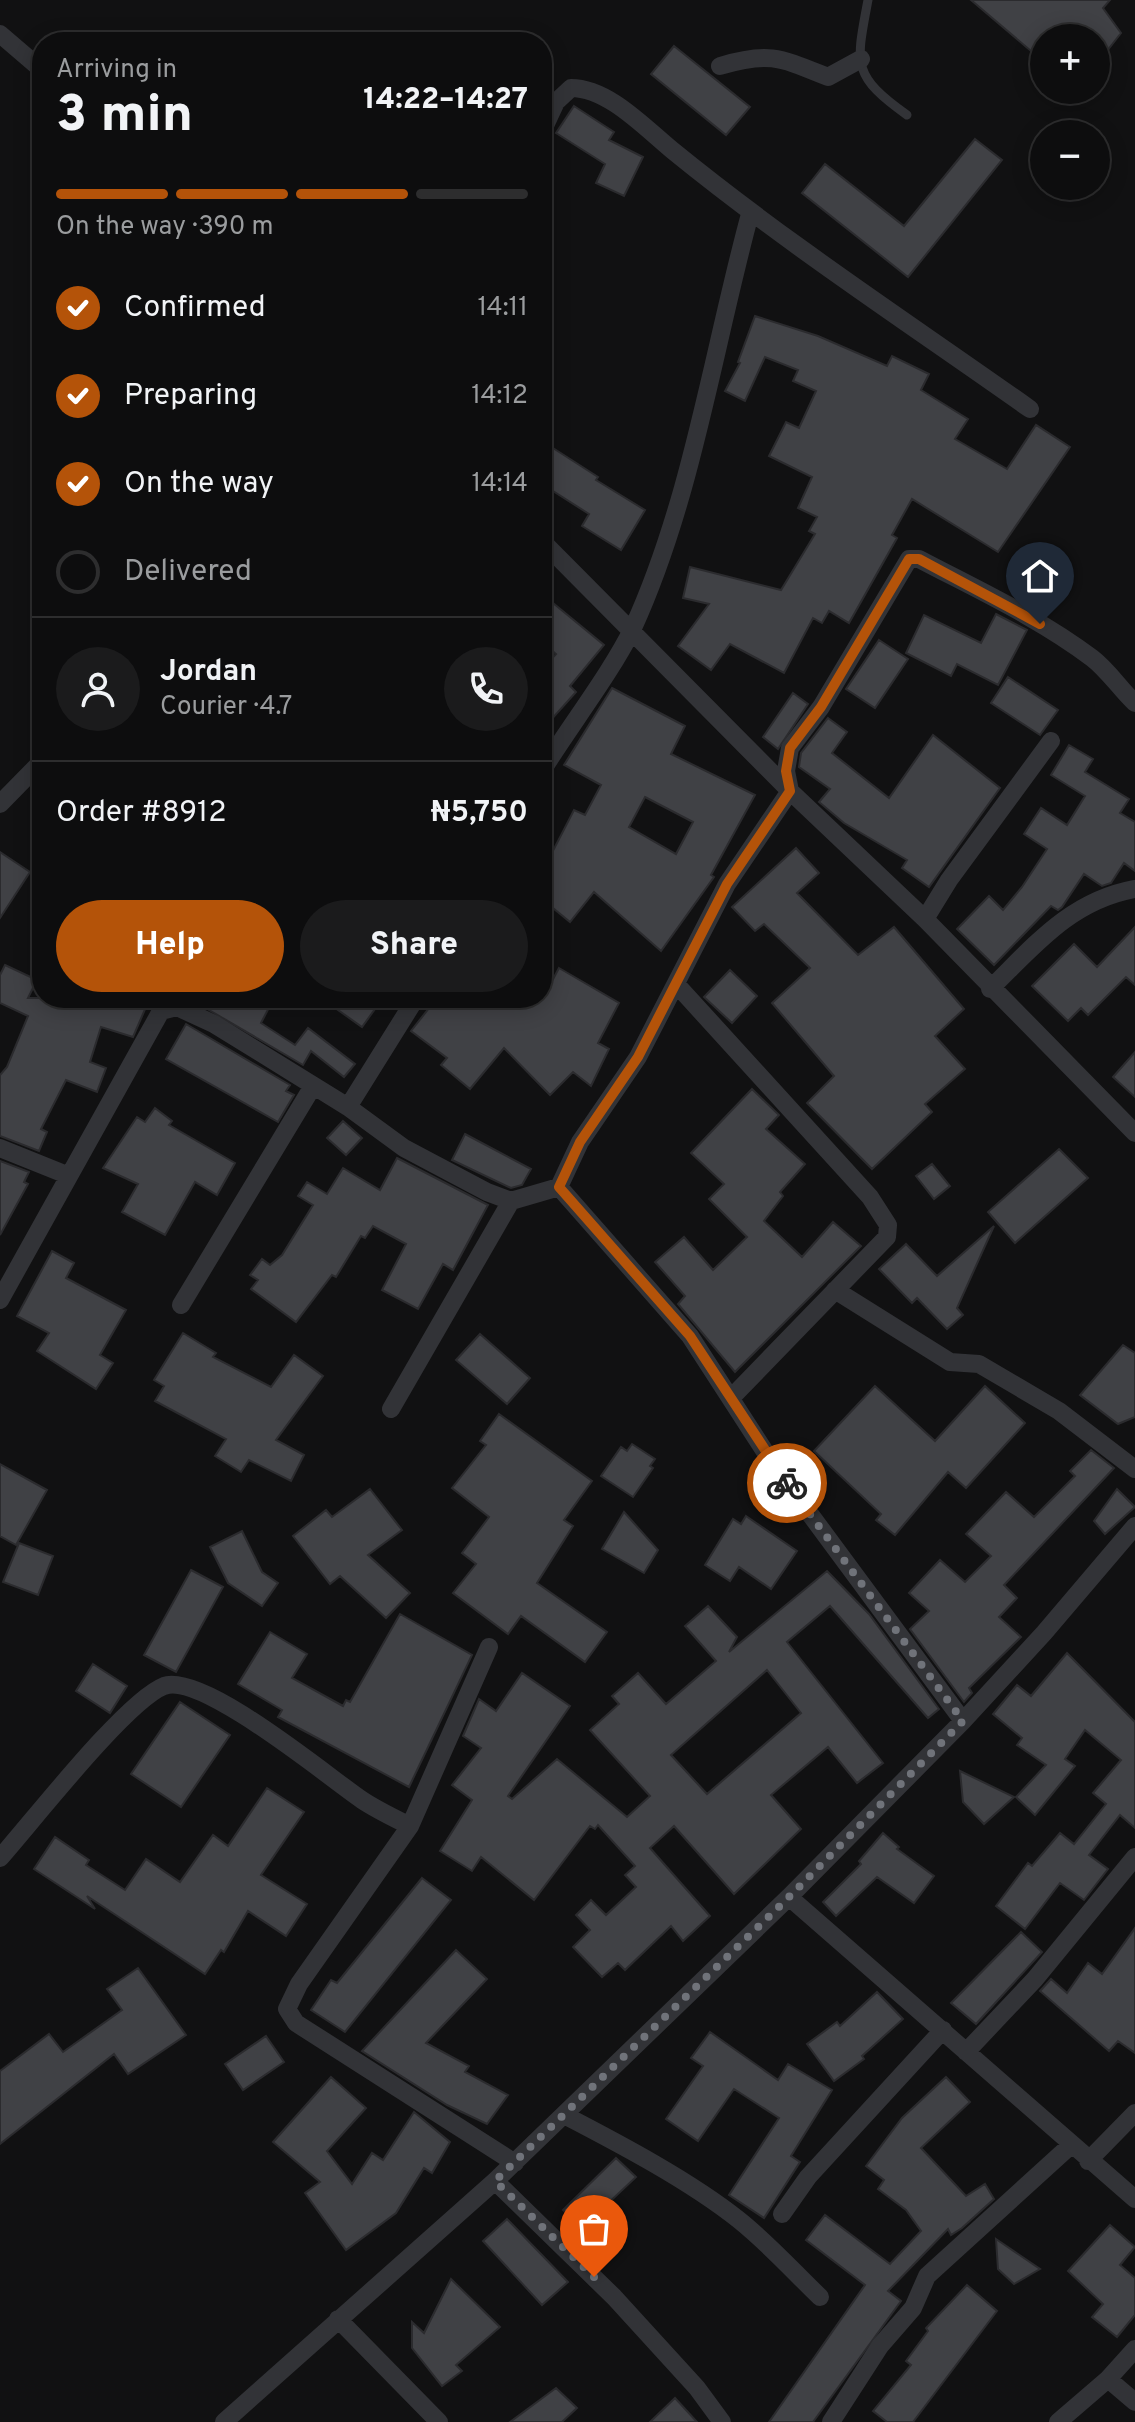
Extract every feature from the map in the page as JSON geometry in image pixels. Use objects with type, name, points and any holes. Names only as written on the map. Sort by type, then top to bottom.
[{"type":"street","points":[[0,34],[32,61]]},
{"type":"street","points":[[720,66],[755,55],[778,58],[828,77],[861,59]]},
{"type":"street","points":[[552,111],[556,102],[571,88],[589,88],[632,117],[750,214],[1030,409]]},
{"type":"street","points":[[552,755],[632,630],[668,539],[687,474],[750,214]]},
{"type":"street","points":[[552,551],[790,791],[925,919],[990,989],[1135,1133]]},
{"type":"street","points":[[179,1008],[214,1024],[348,1107],[404,1148],[511,1201],[559,1187],[580,1142],[638,1057],[727,884],[790,791],[786,771],[790,748],[821,707],[909,559],[919,559],[978,589],[1070,643],[1096,661],[1135,703]]},
{"type":"street","points":[[925,919],[949,880],[1051,741]]},
{"type":"street","points":[[0,804],[32,771]]},
{"type":"street","points":[[990,989],[1059,920],[1088,902],[1134,889]]},
{"type":"street","points":[[676,984],[812,1131],[884,1217],[887,1237],[732,1397]]},
{"type":"street","points":[[0,1300],[161,1011],[173,1008]]},
{"type":"street","points":[[348,1107],[410,1008]]},
{"type":"street","points":[[181,1305],[313,1086]]},
{"type":"street","points":[[0,1148],[67,1175]]},
{"type":"street","points":[[559,1187],[690,1336],[773,1464],[963,1721]]},
{"type":"street","points":[[391,1409],[511,1201]]},
{"type":"street","points":[[835,1290],[950,1362],[979,1364],[1059,1411],[1135,1469]]},
{"type":"street","points":[[224,2422],[515,2163],[789,1897],[963,1721],[1044,1633],[1135,1526]]},
{"type":"street","points":[[489,1647],[410,1826],[299,1984],[287,2009],[296,2023],[515,2163]]},
{"type":"street","points":[[0,1858],[146,1696],[167,1685],[185,1685],[207,1694],[264,1730],[364,1802],[410,1826]]},
{"type":"street","points":[[966,2052],[1035,1979],[1135,1857]]},
{"type":"street","points":[[789,1897],[1135,2199]]},
{"type":"street","points":[[782,2214],[808,2177],[943,2030]]},
{"type":"street","points":[[1088,2161],[1135,2113]]},
{"type":"street","points":[[564,2115],[615,2141],[736,2217],[777,2252],[820,2297]]},
{"type":"street","points":[[831,2422],[880,2346],[913,2308],[927,2276],[1071,2145]]},
{"type":"street","points":[[495,2181],[614,2297],[697,2388],[722,2422]]},
{"type":"street","points":[[338,2319],[439,2422]]},
{"type":"street","points":[[1058,2422],[1108,2379],[1135,2349]]},
{"type":"street","points":[[1108,2379],[1135,2402]]},
{"type":"lane","points":[[868,0],[860,45],[864,77],[883,98],[907,115]]},
{"type":"building","points":[[971,0],[1110,0],[1103,8],[1121,33],[1110,47],[1110,24],[1030,24],[1030,50]]},
{"type":"building","points":[[674,46],[750,107],[726,135],[651,74]]},
{"type":"building","points":[[574,106],[614,132],[609,140],[643,157],[624,196],[596,183],[605,164],[556,133]]},
{"type":"building","points":[[975,139],[1002,160],[908,277],[802,193],[825,164],[904,226]]},
{"type":"building","points":[[755,316],[818,336],[887,366],[892,356],[929,374],[921,390],[968,419],[955,439],[1007,469],[1036,425],[1070,447],[998,552],[912,499],[892,535],[897,538],[849,623],[829,611],[822,623],[813,618],[784,673],[730,644],[711,670],[678,646],[709,604],[683,598],[690,567],[781,590],[815,534],[809,531],[817,517],[798,508],[812,477],[769,456],[786,422],[799,428],[816,391],[793,381],[798,370],[765,357],[745,401],[725,391],[740,363]]},
{"type":"building","points":[[552,447],[598,477],[596,480],[645,510],[621,550],[582,526],[589,514],[552,490]]},
{"type":"building","points":[[552,602],[604,645],[570,686],[576,692],[552,719],[552,658],[556,654],[552,651]]},
{"type":"building","points":[[996,614],[1027,630],[998,685],[957,664],[951,676],[906,653],[924,615],[981,643]]},
{"type":"building","points":[[879,640],[908,659],[875,708],[846,689]]},
{"type":"building","points":[[1008,677],[1058,710],[1040,735],[991,703]]},
{"type":"building","points":[[612,688],[685,726],[671,754],[755,795],[711,875],[714,877],[661,951],[594,892],[570,922],[552,907],[552,853],[574,810],[585,815],[601,785],[564,765]],"holes":[[[645,797],[693,822],[676,854],[629,827]]]},
{"type":"building","points":[[793,693],[808,704],[778,749],[763,737]]},
{"type":"building","points":[[828,718],[847,732],[832,753],[889,798],[933,735],[1000,788],[929,887],[902,868],[907,860],[844,823],[819,802],[830,789],[799,767],[801,753]]},
{"type":"building","points":[[1069,745],[1093,759],[1085,772],[1129,799],[1120,813],[1135,822],[1135,871],[1124,863],[1111,883],[1102,886],[1084,874],[1062,907],[1058,910],[1051,906],[994,965],[957,929],[989,896],[1003,910],[1022,887],[1047,849],[1024,834],[1041,808],[1067,825],[1085,796],[1051,775]]},
{"type":"building","points":[[796,848],[819,873],[797,893],[858,955],[894,927],[964,1009],[935,1036],[965,1069],[925,1104],[932,1112],[872,1169],[807,1103],[834,1076],[772,1003],[810,968],[764,924],[755,931],[732,907]]},
{"type":"building","points":[[0,852],[30,872],[0,918]]},
{"type":"building","points":[[1135,927],[1135,985],[1126,977],[1088,1015],[1081,1008],[1068,1021],[1032,986],[1074,944],[1097,967]]},
{"type":"building","points":[[5,965],[32,978],[28,998],[32,998],[32,1008],[146,1008],[133,1037],[101,1027],[90,1062],[106,1068],[97,1092],[66,1080],[41,1129],[47,1132],[39,1151],[0,1136],[0,1075],[7,1067],[28,1016],[0,1003],[0,975]]},
{"type":"building","points":[[559,968],[619,1003],[598,1043],[609,1049],[591,1086],[573,1072],[550,1095],[504,1048],[470,1089],[441,1065],[447,1058],[411,1031],[429,1008],[552,1008],[552,981]]},
{"type":"building","points":[[730,970],[757,996],[732,1023],[704,997]]},
{"type":"building","points":[[206,1008],[269,1008],[261,1023],[295,1045],[308,1028],[355,1064],[344,1077],[311,1051],[303,1065]]},
{"type":"building","points":[[335,1008],[376,1008],[362,1027]]},
{"type":"building","points":[[186,1024],[290,1085],[286,1091],[294,1095],[278,1122],[166,1059]]},
{"type":"building","points":[[1135,1052],[1135,1097],[1113,1077]]},
{"type":"building","points":[[752,1089],[779,1115],[766,1129],[805,1164],[780,1192],[783,1196],[764,1221],[802,1257],[833,1222],[861,1246],[735,1372],[678,1304],[685,1296],[655,1262],[684,1237],[713,1270],[747,1237],[709,1199],[724,1184],[691,1153]]},
{"type":"building","points":[[155,1108],[172,1121],[169,1125],[235,1163],[217,1195],[195,1182],[165,1235],[122,1212],[138,1184],[103,1168],[137,1117],[145,1122]]},
{"type":"building","points":[[343,1121],[362,1138],[346,1155],[327,1138]]},
{"type":"building","points":[[465,1134],[531,1169],[522,1185],[511,1188],[452,1160]]},
{"type":"building","points":[[1059,1149],[1088,1178],[1015,1243],[988,1212]]},
{"type":"building","points":[[397,1158],[488,1205],[453,1270],[443,1264],[418,1309],[382,1290],[406,1244],[373,1226],[365,1238],[361,1236],[336,1277],[332,1275],[296,1322],[251,1289],[258,1280],[250,1275],[262,1259],[270,1265],[282,1255],[313,1205],[298,1196],[307,1182],[327,1194],[343,1168],[380,1190]]},
{"type":"building","points":[[0,1161],[29,1172],[24,1182],[28,1184],[0,1235]]},
{"type":"building","points":[[932,1164],[950,1186],[934,1199],[916,1176]]},
{"type":"building","points":[[994,1226],[957,1308],[963,1315],[947,1329],[917,1298],[912,1303],[879,1269],[906,1244],[937,1276]]},
{"type":"building","points":[[52,1251],[74,1263],[66,1278],[126,1310],[100,1355],[113,1363],[96,1389],[37,1351],[49,1333],[17,1316]]},
{"type":"building","points":[[183,1333],[216,1353],[213,1357],[271,1387],[294,1355],[323,1376],[276,1440],[304,1455],[291,1481],[249,1460],[241,1472],[215,1456],[226,1439],[155,1401],[164,1386],[154,1380]]},
{"type":"building","points":[[480,1334],[530,1378],[507,1404],[456,1360]]},
{"type":"building","points":[[1123,1345],[1135,1353],[1135,1417],[1118,1424],[1080,1395]]},
{"type":"building","points":[[875,1386],[935,1441],[985,1386],[1025,1423],[966,1488],[948,1472],[895,1535],[876,1520],[881,1514],[814,1451]]},
{"type":"building","points":[[499,1414],[592,1481],[564,1520],[573,1526],[537,1583],[607,1632],[585,1662],[521,1616],[508,1634],[453,1593],[476,1564],[462,1553],[489,1517],[452,1488],[486,1445],[480,1441]]},
{"type":"building","points":[[632,1444],[655,1459],[650,1466],[653,1468],[633,1497],[601,1476],[621,1447],[627,1451]]},
{"type":"building","points":[[1091,1450],[1114,1468],[1004,1585],[1017,1598],[999,1617],[1021,1637],[969,1688],[972,1693],[964,1702],[910,1629],[929,1611],[909,1593],[940,1560],[965,1582],[991,1556],[966,1534],[1006,1492],[1034,1517],[1075,1476],[1070,1471]]},
{"type":"building","points":[[0,1464],[47,1490],[16,1545],[0,1536]]},
{"type":"building","points":[[370,1489],[402,1530],[368,1555],[410,1593],[386,1618],[340,1576],[330,1584],[293,1536],[326,1510],[332,1517]]},
{"type":"building","points":[[1117,1489],[1135,1507],[1105,1534],[1094,1521]]},
{"type":"building","points":[[624,1512],[658,1550],[644,1573],[602,1549]]},
{"type":"building","points":[[746,1516],[797,1551],[771,1589],[739,1567],[730,1581],[705,1565],[733,1519],[741,1524]]},
{"type":"building","points":[[242,1531],[262,1572],[278,1583],[262,1606],[228,1583],[210,1547]]},
{"type":"building","points":[[19,1543],[53,1556],[38,1595],[3,1582]]},
{"type":"building","points":[[191,1570],[223,1587],[176,1672],[144,1655]]},
{"type":"building","points":[[827,1571],[869,1614],[939,1709],[928,1718],[830,1606],[787,1642],[883,1763],[857,1783],[828,1747],[771,1795],[801,1829],[734,1894],[674,1826],[650,1848],[710,1916],[683,1941],[671,1926],[625,1970],[618,1963],[602,1977],[573,1947],[590,1930],[576,1915],[591,1900],[606,1915],[636,1887],[625,1875],[635,1866],[598,1825],[595,1829],[590,1826],[534,1900],[481,1857],[472,1871],[440,1851],[472,1800],[452,1785],[481,1748],[463,1736],[479,1699],[496,1711],[522,1673],[570,1706],[508,1796],[512,1799],[557,1759],[627,1817],[650,1796],[590,1730],[619,1704],[612,1696],[638,1673],[666,1704],[716,1661],[685,1626],[708,1606],[737,1637],[729,1652]],"holes":[[[767,1670],[801,1713],[707,1794],[671,1755]]]},
{"type":"building","points":[[400,1614],[472,1655],[409,1787],[278,1717],[282,1710],[238,1684],[270,1632],[307,1654],[292,1678],[343,1706],[346,1700],[350,1702]]},
{"type":"building","points":[[1067,1653],[1135,1722],[1135,1828],[1120,1815],[1089,1855],[1108,1869],[1084,1900],[1060,1883],[1025,1929],[996,1906],[1028,1863],[1032,1866],[1060,1833],[1074,1844],[1106,1804],[1093,1793],[1121,1760],[1085,1730],[1065,1759],[1075,1766],[1035,1815],[1016,1797],[1046,1765],[1017,1745],[1022,1738],[993,1714],[1017,1685],[1031,1696]]},
{"type":"building","points":[[93,1664],[127,1686],[110,1713],[76,1691]]},
{"type":"building","points":[[180,1702],[230,1735],[181,1807],[131,1774]]},
{"type":"building","points":[[960,1771],[1014,1797],[984,1824],[963,1802]]},
{"type":"building","points":[[267,1788],[304,1812],[261,1875],[307,1904],[286,1936],[248,1911],[224,1952],[221,1950],[205,1974],[87,1896],[95,1909],[34,1869],[55,1837],[89,1860],[86,1865],[125,1890],[146,1859],[180,1882],[213,1835],[228,1846]]},
{"type":"building","points":[[883,1833],[899,1847],[897,1849],[934,1876],[914,1903],[877,1877],[836,1916],[823,1902],[861,1864],[859,1861]]},
{"type":"building","points":[[422,1878],[451,1900],[345,2032],[311,2010],[331,1980],[337,1983]]},
{"type":"building","points":[[1135,1928],[1135,2053],[1118,2041],[1109,2051],[1040,1991],[1051,1979],[1067,1993],[1088,1963],[1102,1974]]},
{"type":"building","points":[[1021,1932],[1042,1952],[976,2024],[951,2003]]},
{"type":"building","points":[[456,1950],[487,1979],[426,2043],[469,2066],[465,2072],[508,2095],[487,2124],[447,2105],[362,2051]]},
{"type":"building","points":[[138,1968],[186,2035],[128,2074],[114,2054],[0,2144],[0,2071],[49,2034],[63,2052],[122,2010],[107,1989]]},
{"type":"building","points":[[877,1992],[903,2019],[862,2056],[864,2059],[834,2081],[807,2044],[837,2022],[840,2026]]},
{"type":"building","points":[[710,2032],[778,2080],[788,2064],[832,2090],[791,2156],[800,2162],[764,2218],[729,2195],[779,2118],[734,2089],[698,2141],[666,2119],[703,2066],[691,2058]]},
{"type":"building","points":[[266,2036],[284,2062],[243,2090],[225,2064]]},
{"type":"building","points":[[331,2077],[366,2108],[327,2151],[352,2184],[372,2153],[383,2160],[414,2112],[450,2142],[432,2173],[424,2168],[396,2213],[346,2250],[305,2193],[320,2182],[273,2142]]},
{"type":"building","points":[[946,2077],[970,2102],[921,2148],[966,2196],[985,2184],[994,2199],[962,2228],[951,2235],[948,2229],[888,2291],[901,2301],[813,2422],[769,2422],[865,2285],[806,2240],[825,2215],[890,2264],[921,2231],[906,2210],[878,2189],[884,2180],[866,2166],[902,2118]]},
{"type":"building","points":[[616,2158],[636,2177],[603,2208],[619,2224],[598,2245],[563,2210]]},
{"type":"building","points":[[507,2219],[568,2282],[542,2305],[483,2241]]},
{"type":"building","points":[[1110,2225],[1135,2247],[1120,2265],[1135,2278],[1135,2315],[1117,2337],[1092,2317],[1103,2304],[1068,2271]]},
{"type":"building","points":[[996,2239],[1040,2269],[1014,2284],[998,2269]]},
{"type":"building","points":[[451,2279],[500,2327],[456,2365],[462,2371],[442,2386],[412,2348],[412,2322],[424,2333]]},
{"type":"building","points":[[967,2285],[997,2311],[913,2422],[887,2422],[873,2411],[911,2365],[906,2361],[928,2331],[926,2328]]},
{"type":"building","points":[[556,2388],[577,2408],[562,2422],[510,2422]]},
{"type":"building","points":[[675,2398],[697,2422],[650,2422]]},
{"type":"way so far","points":[[594,2277],[495,2181],[789,1897],[963,1721],[920,1667],[787,1483]]},
{"type":"route","points":[[787,1483],[690,1336],[559,1187],[580,1142],[638,1057],[727,884],[790,791],[786,771],[790,748],[821,707],[909,559],[919,559],[1040,624]]}]
